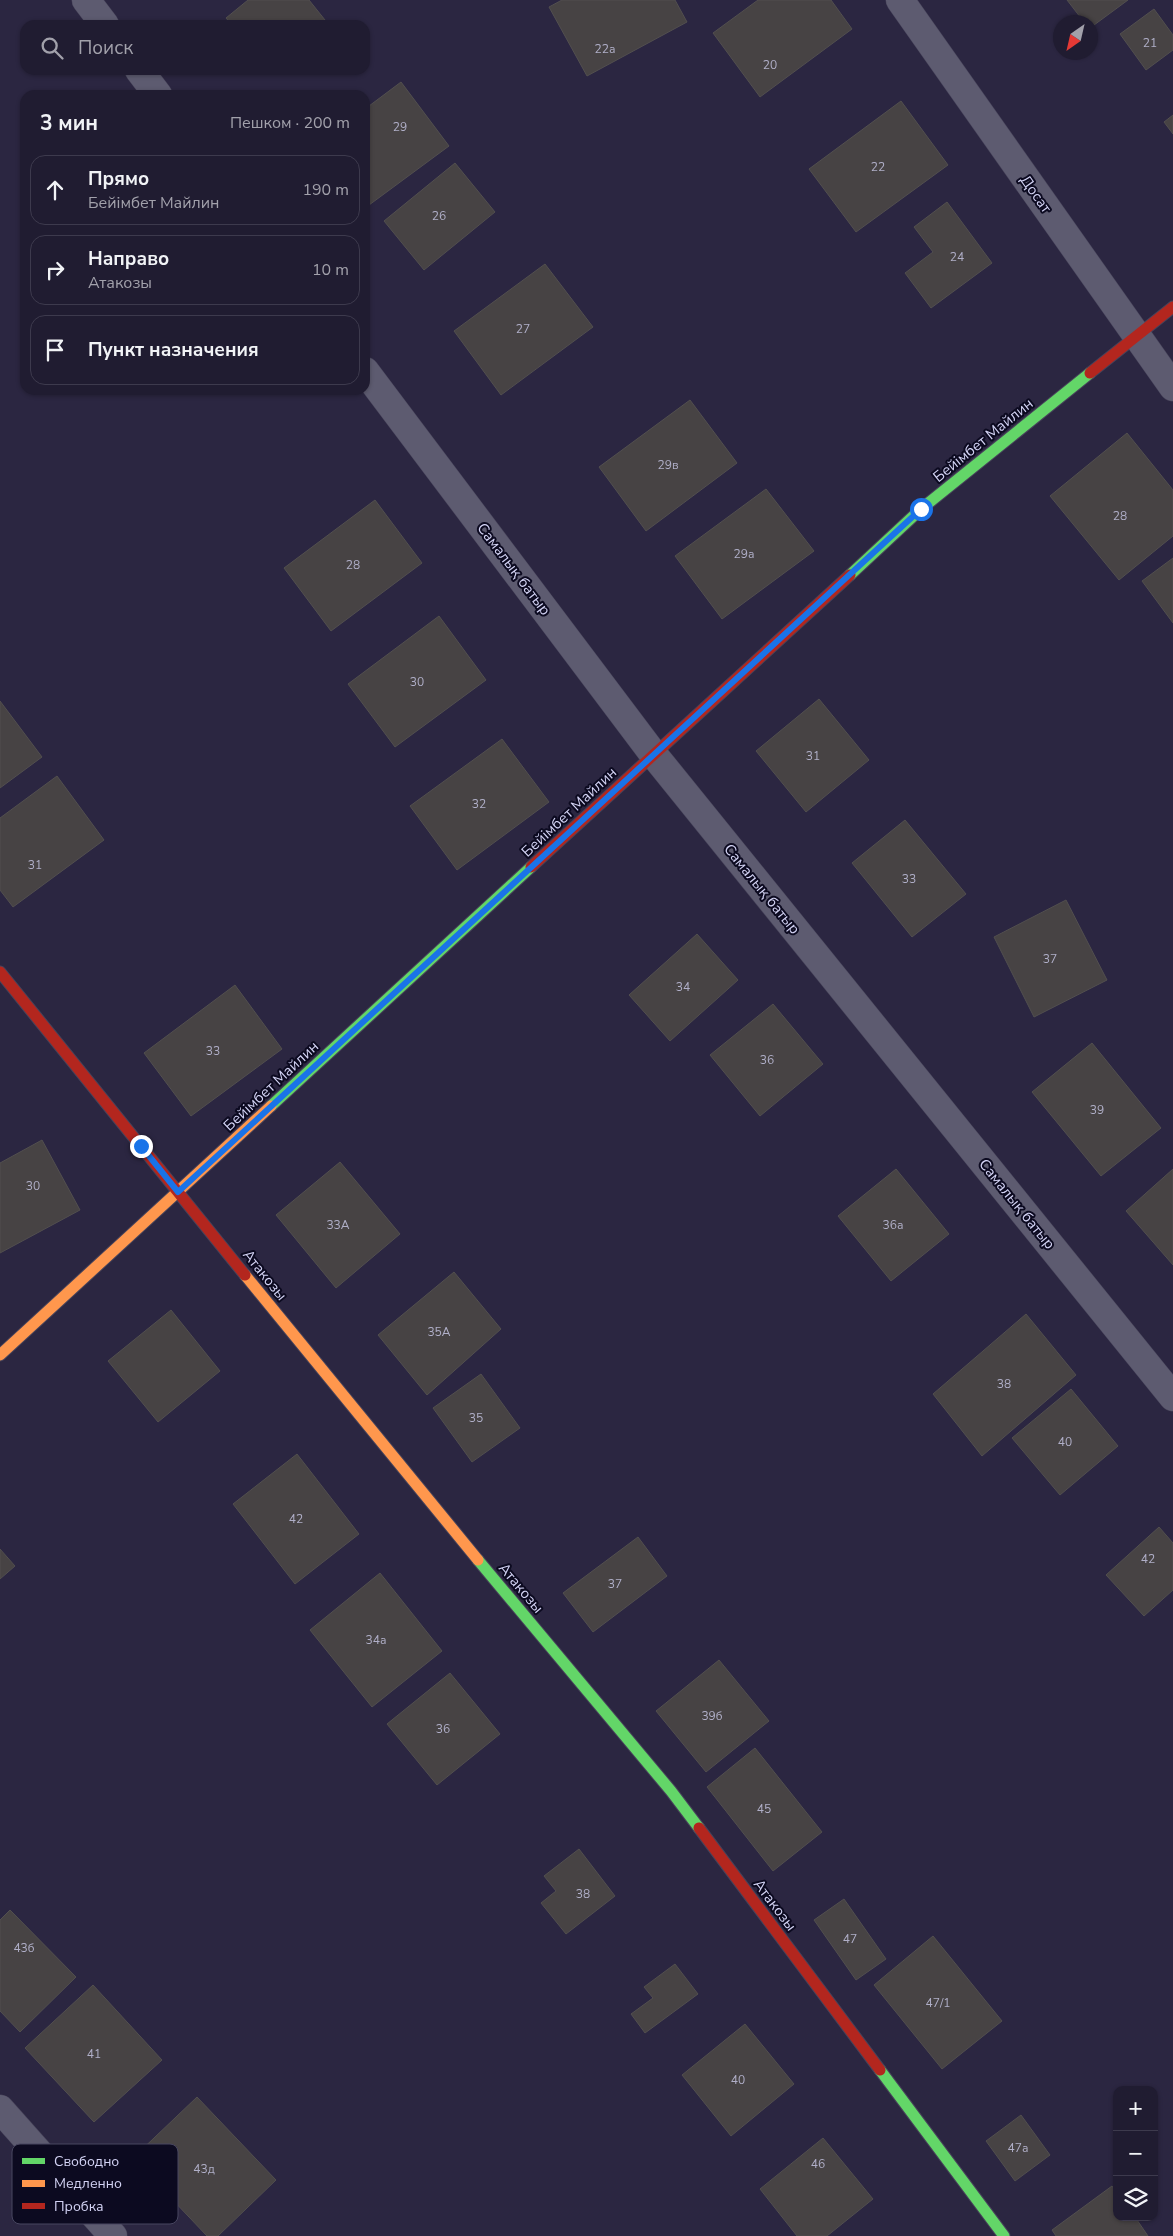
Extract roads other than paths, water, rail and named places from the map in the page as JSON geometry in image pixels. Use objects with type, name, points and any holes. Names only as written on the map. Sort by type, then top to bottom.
[{"type":"street","points":[[86,0],[101,20]]},
{"type":"street","name":"Досат","points":[[900,0],[1173,387]]},
{"type":"street","points":[[143,75],[154,90]]},
{"type":"street","name":"Бейімбет Майлин","points":[[0,1355],[921,509],[1173,307]]},
{"type":"street","name":"Самалық батыр","points":[[370,378],[654,755],[1173,1396]]},
{"type":"street","name":"Атакозы","points":[[0,972],[422,1493],[671,1791],[1004,2236]]},
{"type":"street","points":[[0,2109],[31,2144]]},
{"type":"street","points":[[102,2224],[113,2236]]}]
